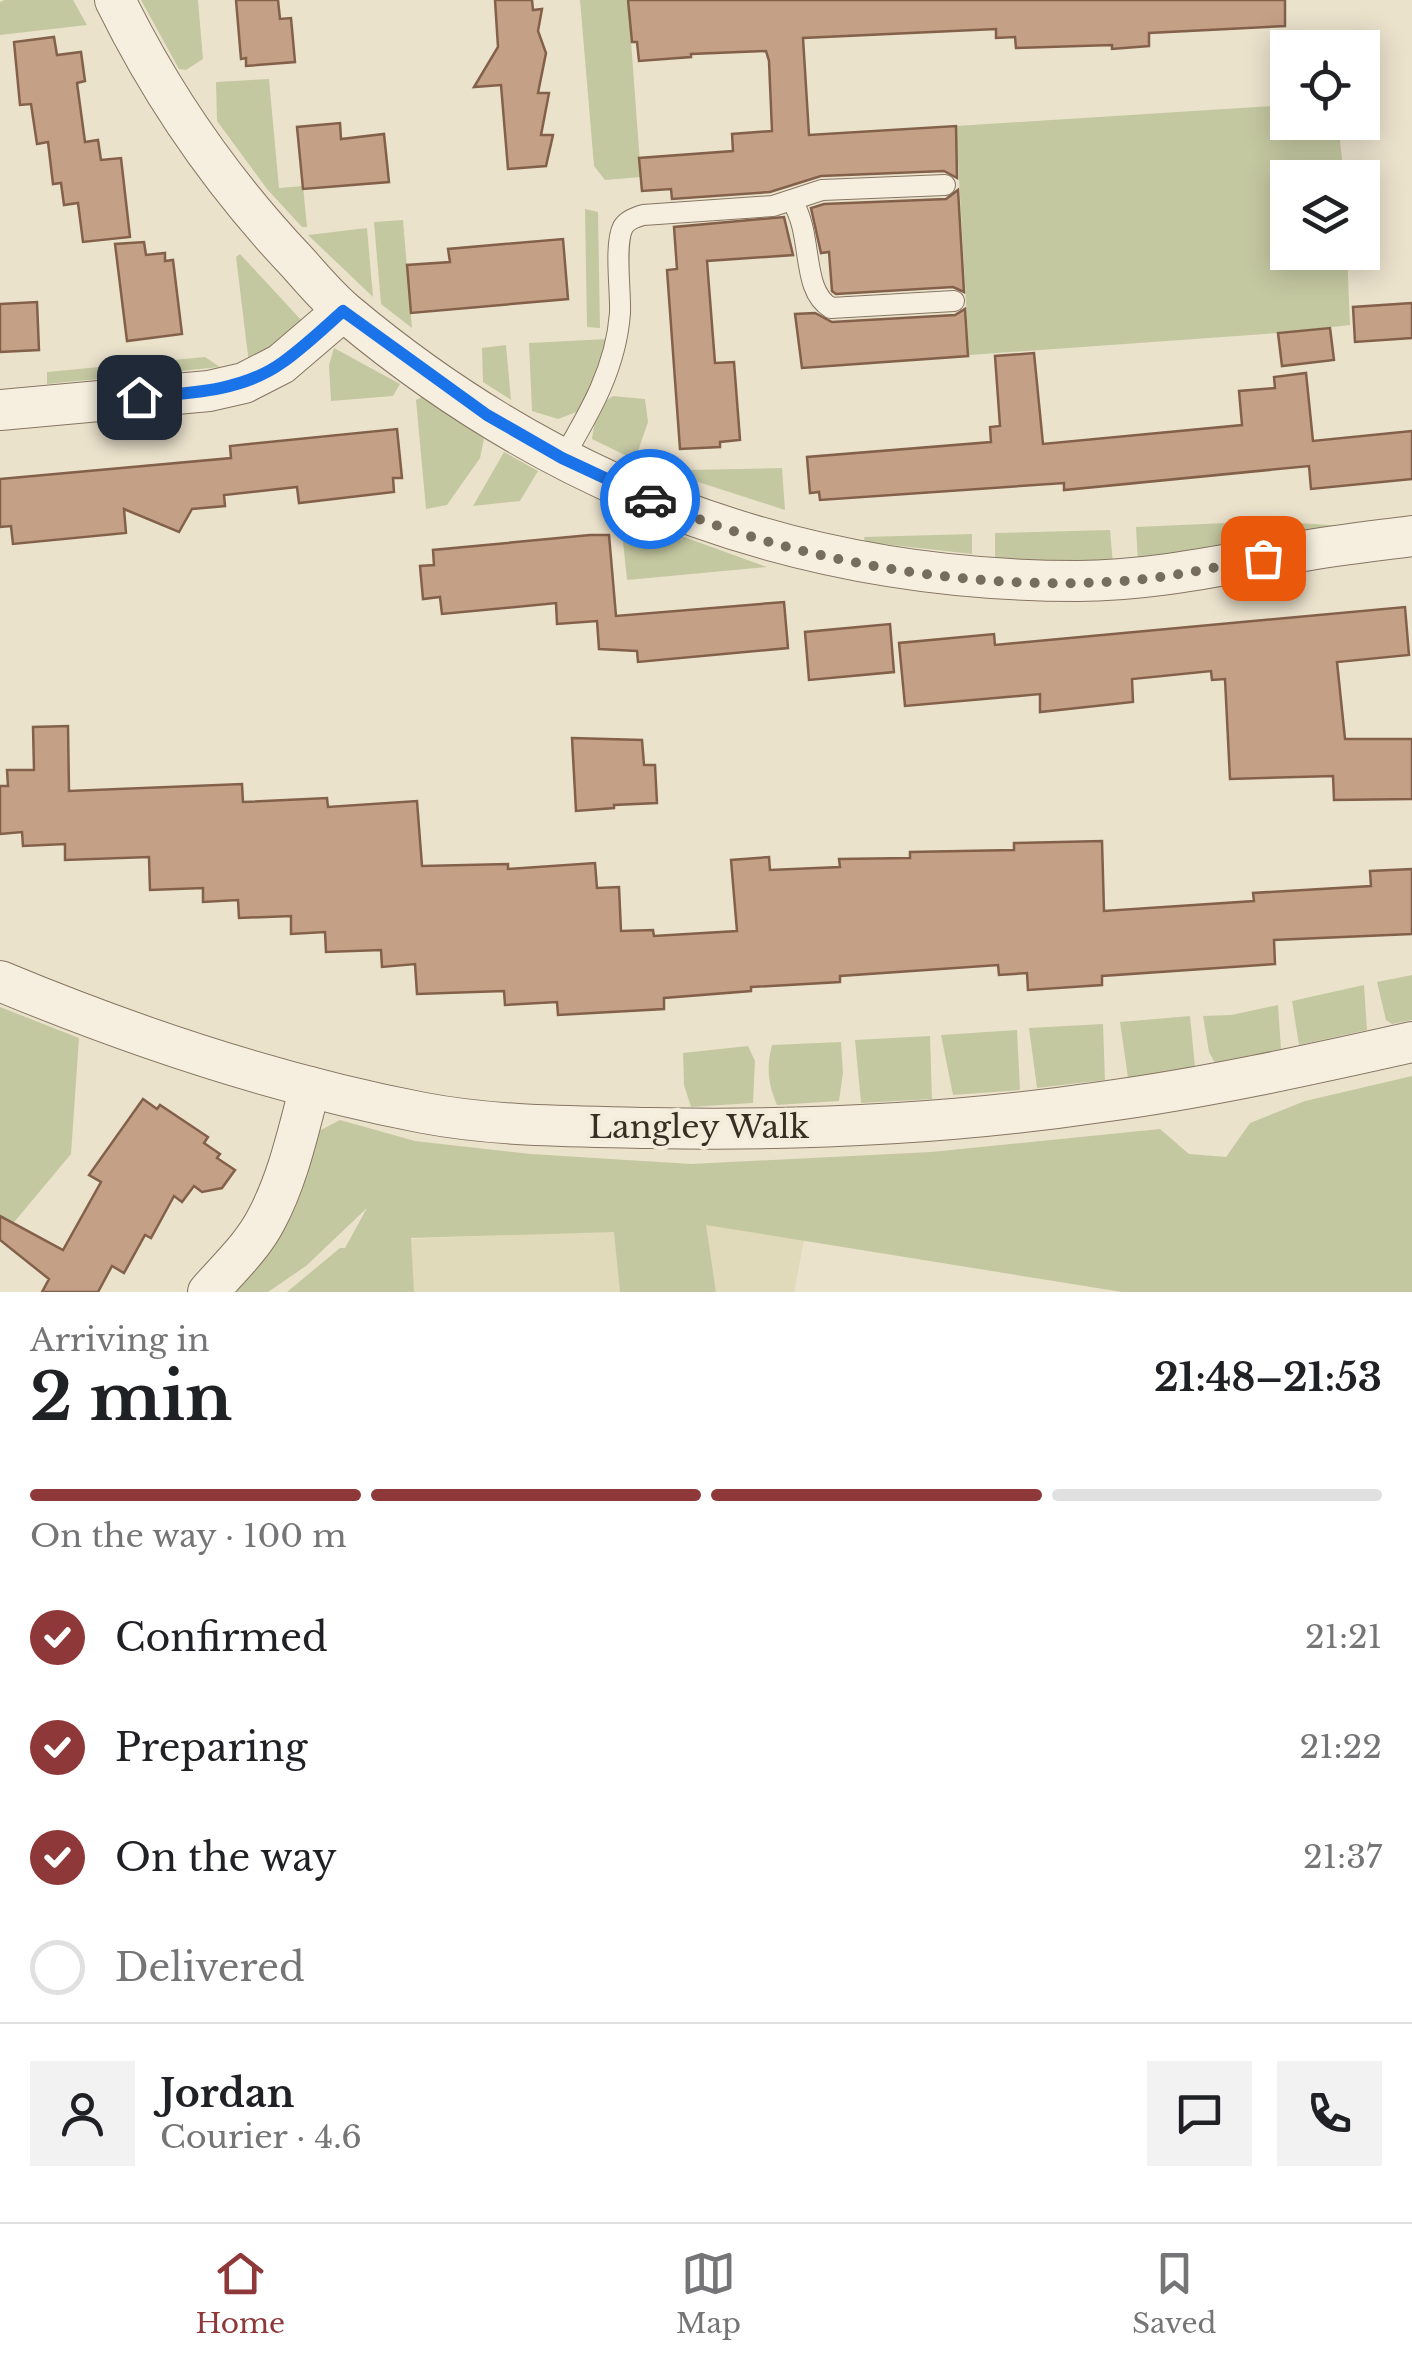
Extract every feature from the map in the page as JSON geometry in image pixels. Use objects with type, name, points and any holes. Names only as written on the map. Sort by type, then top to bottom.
[{"type":"street","points":[[115,0],[162,85],[222,176],[276,241],[343,311],[487,415],[562,458],[690,517],[770,542],[856,562],[950,576],[1020,580],[1134,580],[1412,536]]},
{"type":"street","points":[[0,410],[209,391],[244,383],[281,364],[343,311]]},
{"type":"street","name":"Langley Walk","points":[[0,981],[182,1050],[310,1087],[428,1114],[544,1126],[750,1130],[855,1126],[1100,1103],[1215,1084],[1412,1042]]},
{"type":"street","points":[[208,1292],[265,1223],[280,1191],[310,1087]]},
{"type":"lane","points":[[562,458],[602,389],[611,361],[619,320],[623,227],[631,219],[773,206],[822,190],[945,184]]},
{"type":"lane","points":[[792,202],[806,229],[812,284],[821,302],[831,308],[954,302]]},
{"type":"shaded area","points":[[705,1224],[804,1240],[794,1292],[716,1292]]},
{"type":"shaded area","points":[[615,1231],[620,1292],[414,1292],[410,1239]]},
{"type":"green space","points":[[73,0],[87,25],[0,35],[0,2]]},
{"type":"green space","points":[[141,0],[198,0],[203,59],[186,70],[179,69]]},
{"type":"green space","points":[[580,0],[628,0],[641,177],[605,180],[594,166]]},
{"type":"green space","points":[[269,79],[279,188],[303,186],[307,227],[302,227],[267,189],[217,121],[216,82]]},
{"type":"green space","points":[[1270,106],[1270,140],[1340,140],[1342,160],[1270,160],[1270,270],[1348,270],[1350,325],[969,355],[956,126]]},
{"type":"green space","points":[[585,209],[598,212],[600,328],[587,327]]},
{"type":"green space","points":[[403,220],[412,328],[381,304],[374,222]]},
{"type":"green space","points":[[367,228],[373,297],[308,235]]},
{"type":"green space","points":[[240,254],[303,322],[294,334],[249,364],[236,257]]},
{"type":"green space","points":[[607,339],[600,369],[579,411],[558,419],[532,411],[529,343]]},
{"type":"green space","points":[[506,345],[511,400],[483,382],[482,348]]},
{"type":"green space","points":[[334,348],[400,384],[393,396],[331,401],[329,365]]},
{"type":"green space","points":[[205,357],[220,367],[47,384],[47,372]]},
{"type":"green space","points":[[424,396],[484,439],[480,458],[447,505],[426,509],[416,400]]},
{"type":"green space","points":[[613,396],[645,399],[648,422],[635,460],[592,439],[600,409]]},
{"type":"green space","points":[[504,452],[538,471],[520,501],[473,506]]},
{"type":"green space","points":[[782,468],[785,510],[689,479],[688,470]]},
{"type":"green space","points":[[629,512],[673,533],[767,567],[627,580],[621,522]]},
{"type":"green space","points":[[1270,521],[1344,526],[1138,562],[1136,527]]},
{"type":"green space","points":[[1110,530],[1113,564],[995,558],[995,533]]},
{"type":"green space","points":[[972,534],[972,554],[865,542],[864,537]]},
{"type":"green space","points":[[1412,975],[1412,1020],[1392,1024],[1386,1020],[1377,982]]},
{"type":"green space","points":[[1364,985],[1367,1030],[1299,1045],[1292,1001]]},
{"type":"green space","points":[[1278,1005],[1281,1049],[1215,1063],[1209,1052],[1203,1016],[1231,1015]]},
{"type":"green space","points":[[0,1007],[79,1038],[71,1154],[0,1239]]},
{"type":"green space","points":[[1190,1016],[1195,1067],[1128,1078],[1120,1022]]},
{"type":"green space","points":[[1103,1024],[1105,1080],[1037,1088],[1029,1028]]},
{"type":"green space","points":[[1017,1030],[1020,1090],[953,1095],[941,1035]]},
{"type":"green space","points":[[930,1036],[932,1099],[861,1103],[855,1040]]},
{"type":"green space","points":[[841,1042],[843,1073],[839,1101],[777,1105],[769,1076],[772,1045]]},
{"type":"green space","points":[[748,1046],[755,1061],[753,1103],[691,1107],[684,1085],[683,1053]]},
{"type":"green space","points":[[1412,1076],[1412,1292],[1122,1292],[706,1225],[716,1292],[620,1292],[614,1232],[411,1238],[414,1292],[287,1292],[340,1248],[345,1248],[367,1208],[306,1266],[268,1292],[230,1292],[317,1132],[340,1120],[415,1141],[531,1154],[691,1164],[931,1152],[1160,1129],[1189,1154],[1226,1157],[1250,1123],[1305,1101]]},
{"type":"building","points":[[236,0],[278,0],[280,19],[291,18],[295,62],[246,66],[246,58],[241,59]]},
{"type":"building","points":[[495,0],[532,0],[533,10],[542,9],[538,31],[546,53],[538,93],[549,93],[541,135],[553,135],[546,166],[508,169],[501,85],[474,87],[498,47]]},
{"type":"building","points":[[628,0],[1285,0],[1285,26],[1149,33],[1149,46],[1112,49],[1112,45],[1016,48],[1015,37],[996,38],[996,29],[803,38],[809,135],[956,126],[957,178],[944,171],[821,176],[770,192],[672,199],[671,189],[642,191],[639,158],[733,151],[732,134],[772,131],[769,61],[766,51],[639,61],[637,42],[632,42]]},
{"type":"building","points":[[54,37],[57,55],[81,52],[85,81],[77,83],[85,142],[98,140],[101,160],[121,158],[130,237],[83,242],[78,203],[64,205],[61,183],[53,184],[48,142],[37,144],[31,104],[20,105],[14,42]]},
{"type":"building","points":[[340,123],[341,139],[384,134],[389,182],[303,189],[297,127]]},
{"type":"building","points":[[958,190],[964,292],[953,287],[836,294],[832,291],[829,252],[821,253],[811,208],[824,204],[946,199]]},
{"type":"building","points":[[784,217],[793,255],[707,261],[715,363],[734,362],[740,440],[720,442],[720,447],[680,449],[667,270],[677,269],[674,227]]},
{"type":"building","points":[[563,239],[568,299],[411,313],[407,265],[450,262],[448,249]]},
{"type":"building","points":[[144,242],[146,255],[165,253],[165,261],[173,260],[182,334],[127,341],[115,244]]},
{"type":"building","points":[[37,302],[39,350],[0,352],[0,304]]},
{"type":"building","points":[[1412,303],[1412,338],[1355,342],[1353,307]]},
{"type":"building","points":[[965,309],[968,356],[802,368],[795,314],[815,313],[832,322],[955,315]]},
{"type":"building","points":[[1330,328],[1334,360],[1282,366],[1278,333]]},
{"type":"building","points":[[1034,353],[1043,444],[1242,425],[1239,391],[1275,388],[1274,377],[1306,373],[1313,441],[1412,431],[1412,479],[1311,489],[1309,466],[1064,490],[1064,483],[820,500],[819,492],[810,493],[807,457],[991,442],[990,427],[1000,426],[995,356]]},
{"type":"building","points":[[397,429],[402,478],[393,478],[394,492],[299,503],[297,487],[224,495],[225,506],[192,509],[179,532],[124,509],[126,533],[13,544],[11,526],[0,527],[0,479],[231,458],[230,446]]},
{"type":"building","points":[[609,535],[616,616],[784,602],[788,648],[638,662],[637,651],[599,649],[597,621],[557,624],[556,603],[442,614],[440,597],[423,599],[420,566],[434,565],[433,550]]},
{"type":"building","points":[[1405,607],[1409,655],[1337,662],[1345,739],[1412,739],[1412,799],[1334,800],[1333,776],[1230,779],[1225,679],[1212,680],[1211,671],[1132,679],[1133,702],[1040,712],[1040,694],[905,706],[899,643],[994,634],[995,645]]},
{"type":"building","points":[[890,624],[894,672],[809,680],[805,632]]},
{"type":"building","points":[[68,726],[69,791],[242,784],[243,802],[327,798],[328,807],[417,801],[422,866],[508,864],[508,869],[595,863],[597,888],[619,887],[621,931],[653,930],[654,936],[737,931],[731,860],[769,857],[770,870],[840,867],[839,859],[910,858],[910,852],[1014,850],[1014,843],[1102,841],[1104,911],[1254,901],[1253,893],[1371,886],[1370,871],[1412,869],[1412,934],[1274,940],[1275,964],[1102,976],[1102,985],[1028,990],[1027,973],[999,975],[998,965],[840,976],[840,982],[751,987],[751,991],[664,998],[664,1009],[558,1015],[557,1002],[505,1005],[504,991],[417,994],[415,964],[382,967],[381,950],[326,952],[325,932],[291,934],[291,916],[239,918],[238,900],[203,902],[203,888],[150,890],[149,857],[65,860],[65,844],[23,846],[22,832],[0,834],[0,786],[8,786],[7,770],[34,770],[33,727]]},
{"type":"building","points":[[572,738],[642,740],[644,765],[655,765],[657,803],[576,811]]},
{"type":"building","points":[[143,1099],[157,1109],[160,1105],[208,1137],[204,1143],[235,1170],[222,1188],[202,1192],[194,1186],[182,1202],[174,1196],[151,1238],[145,1235],[124,1273],[112,1266],[98,1292],[42,1292],[49,1279],[0,1240],[0,1216],[63,1250],[101,1182],[89,1175]]},
{"type":"way so far","points":[[650,499],[690,517],[812,553],[950,576],[1134,580],[1263,558]]},
{"type":"route","points":[[139,397],[209,391],[244,383],[281,364],[343,311],[487,415],[562,458],[650,499]]}]
